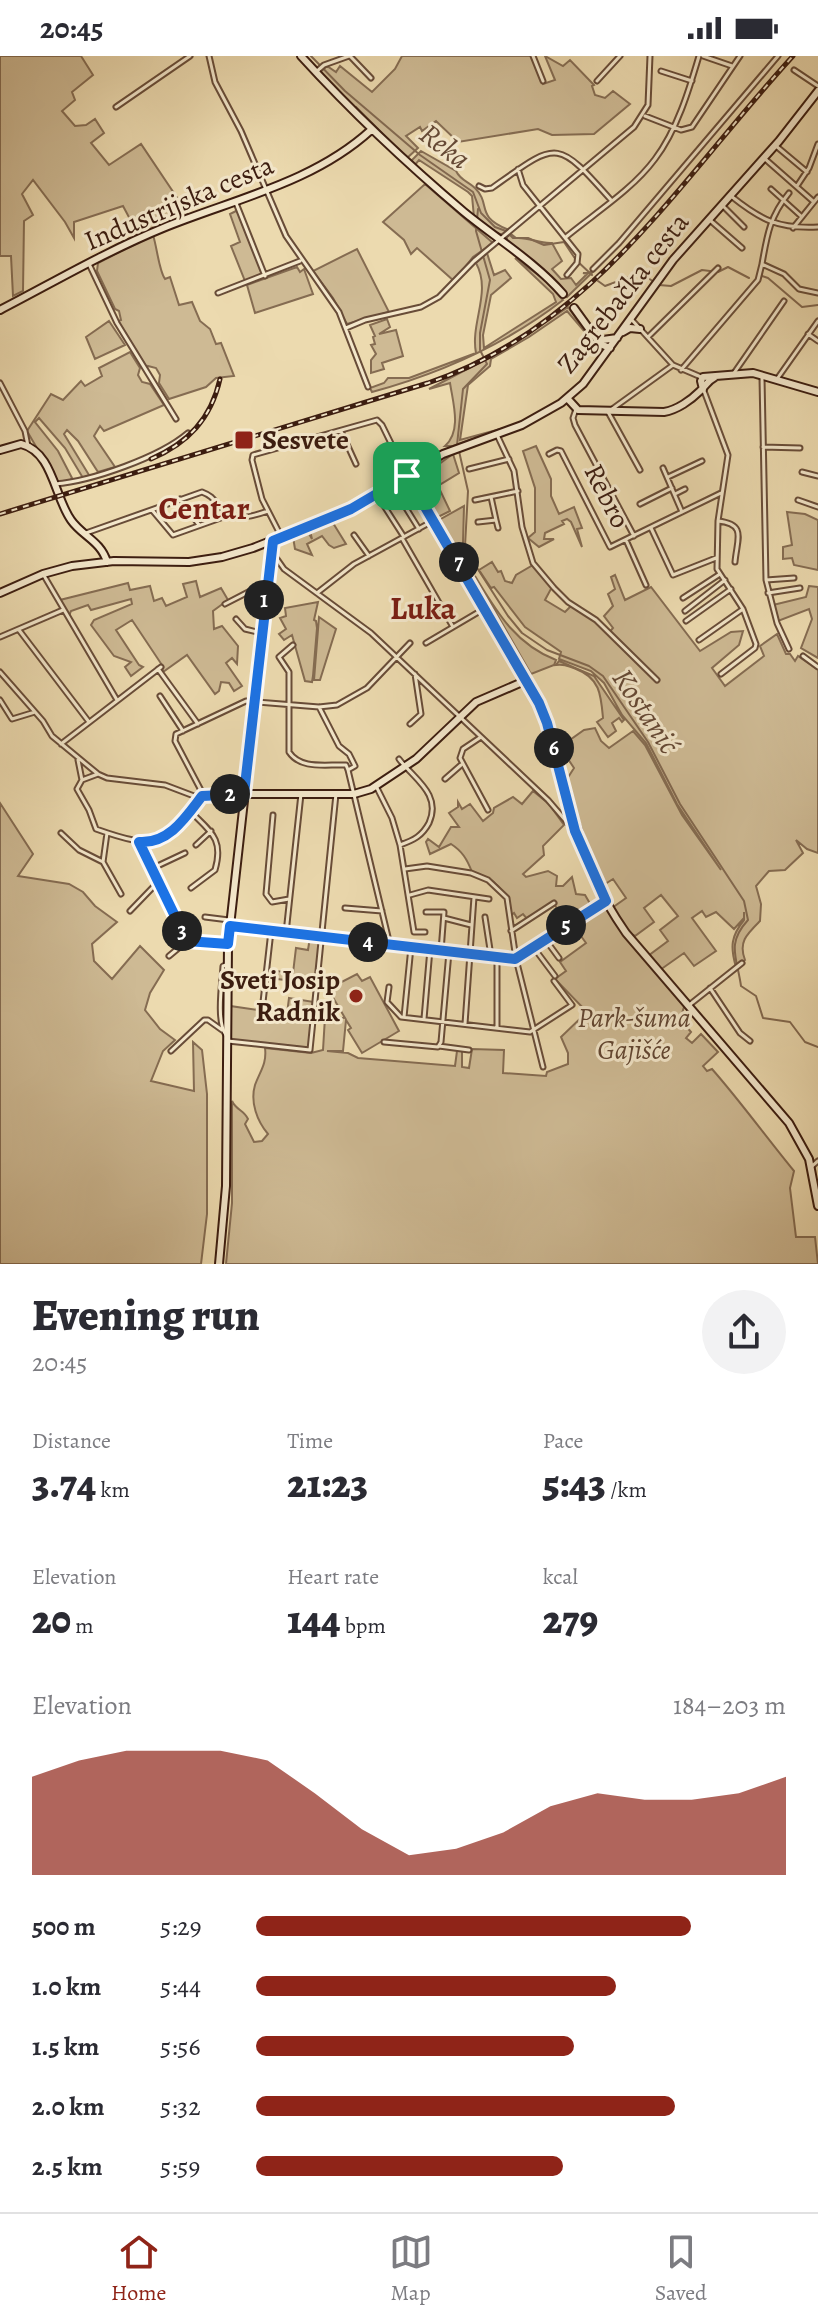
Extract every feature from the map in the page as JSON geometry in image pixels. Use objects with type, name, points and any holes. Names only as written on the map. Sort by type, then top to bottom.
[{"type":"main road","points":[[301,56],[371,130],[480,225],[502,238],[563,294]]},
{"type":"main road","name":"Zagrebačka cesta","points":[[0,593],[43,574],[72,566],[107,562],[189,562],[227,556],[256,547],[339,515],[458,447],[527,422],[567,398],[582,386],[655,284],[708,218],[775,145],[818,89]]},
{"type":"main road","name":"Industrijska cesta","points":[[0,310],[165,227],[236,203],[331,161],[371,130]]},
{"type":"main road","points":[[574,308],[610,348]]},
{"type":"main road","points":[[602,342],[630,328],[640,329]]},
{"type":"main road","points":[[602,342],[604,356]]},
{"type":"main road","points":[[567,398],[576,409],[670,411],[703,381],[734,373],[762,374],[818,392]]},
{"type":"main road","points":[[0,450],[17,444],[28,446],[41,457],[68,516],[100,546],[107,562]]},
{"type":"main road","points":[[407,476],[527,680],[547,723],[575,831],[606,901],[626,933],[789,1123],[811,1167],[818,1206]]},
{"type":"main road","points":[[219,1264],[226,1186],[226,965],[273,541]]},
{"type":"main road","points":[[256,547],[273,559]]},
{"type":"main road","points":[[244,794],[354,794],[376,786],[434,744],[460,716],[483,698],[527,680]]},
{"type":"street","points":[[116,107],[190,56]]},
{"type":"street","points":[[209,56],[217,87],[238,125],[284,233],[333,300],[368,387]]},
{"type":"street","points":[[317,71],[324,65],[349,56],[371,78]]},
{"type":"street","points":[[533,56],[543,81]]},
{"type":"street","points":[[597,81],[620,56]]},
{"type":"street","points":[[346,328],[428,304],[448,291],[486,251],[634,127],[644,115],[650,96],[650,56]]},
{"type":"street","points":[[566,237],[644,172],[655,159],[672,128],[701,56],[732,66]]},
{"type":"street","points":[[644,115],[672,128],[681,130],[692,127],[740,56]]},
{"type":"street","points":[[593,269],[640,219],[778,56]]},
{"type":"street","name":"Zagrebačka cesta","points":[[794,70],[818,89]]},
{"type":"street","points":[[661,71],[692,81]]},
{"type":"street","points":[[797,186],[816,154],[818,144]]},
{"type":"street","points":[[775,145],[807,172]]},
{"type":"street","points":[[479,186],[492,188],[551,151],[568,157],[584,169],[611,200]]},
{"type":"street","points":[[764,158],[814,202]]},
{"type":"street","points":[[518,169],[523,185],[578,254],[578,262],[567,275]]},
{"type":"street","points":[[771,189],[802,217]]},
{"type":"street","points":[[681,370],[758,280],[770,222],[789,193]]},
{"type":"street","points":[[730,195],[770,222],[793,228],[818,227]]},
{"type":"street","points":[[793,228],[818,197]]},
{"type":"street","points":[[236,203],[265,276]]},
{"type":"street","points":[[721,204],[744,227]]},
{"type":"street","points":[[708,218],[742,248]]},
{"type":"street","points":[[218,293],[302,261]]},
{"type":"street","points":[[89,264],[117,323],[176,419]]},
{"type":"street","points":[[762,264],[784,274],[802,291],[818,293]]},
{"type":"street","points":[[648,337],[715,271]]},
{"type":"street","points":[[734,373],[784,301]]},
{"type":"street","points":[[631,316],[673,365],[703,381],[728,455],[721,493],[716,558],[720,574],[743,609],[755,648],[721,674]]},
{"type":"street","points":[[777,379],[818,321]]},
{"type":"street","points":[[808,334],[818,341]]},
{"type":"street","points":[[640,470],[608,412],[673,365]]},
{"type":"street","points":[[762,374],[766,580],[768,594],[789,649]]},
{"type":"street","points":[[0,383],[25,431],[28,446]]},
{"type":"street","points":[[576,409],[573,418],[575,425],[634,536]]},
{"type":"street","points":[[282,538],[260,494],[252,457],[380,421],[407,476]]},
{"type":"street","points":[[340,430],[356,464]]},
{"type":"street","points":[[55,484],[127,466],[169,447],[188,433]]},
{"type":"street","points":[[496,433],[509,459],[518,491],[522,527],[533,563],[568,602],[596,620],[657,680]]},
{"type":"street","points":[[763,447],[800,448]]},
{"type":"street","name":"Rebro","points":[[549,454],[561,451],[583,489],[608,546],[612,547],[721,493]]},
{"type":"street","points":[[469,469],[509,459]]},
{"type":"street","points":[[668,477],[702,461]]},
{"type":"street","points":[[663,468],[682,512]]},
{"type":"street","points":[[802,472],[818,476]]},
{"type":"street","points":[[640,504],[672,488]]},
{"type":"street","points":[[675,494],[685,489]]},
{"type":"street","points":[[475,500],[518,491]]},
{"type":"street","points":[[85,533],[202,492],[209,494],[229,515]]},
{"type":"street","points":[[491,497],[498,528]]},
{"type":"street","points":[[379,498],[453,627]]},
{"type":"street","points":[[180,499],[199,525]]},
{"type":"street","points":[[401,500],[419,529]]},
{"type":"street","points":[[798,500],[818,507]]},
{"type":"street","points":[[151,509],[173,535],[229,515],[243,518],[268,511]]},
{"type":"street","points":[[317,593],[354,564],[434,520]]},
{"type":"street","points":[[478,522],[496,520]]},
{"type":"street","points":[[718,521],[736,526],[735,562]]},
{"type":"street","points":[[651,528],[673,575],[716,558]]},
{"type":"street","points":[[354,535],[369,556]]},
{"type":"street","points":[[626,540],[646,585]]},
{"type":"street","points":[[273,559],[355,619],[553,805],[575,831]]},
{"type":"street","points":[[43,574],[117,700]]},
{"type":"street","points":[[683,598],[720,574]]},
{"type":"street","points":[[766,580],[794,578]]},
{"type":"street","points":[[685,611],[725,580]]},
{"type":"street","points":[[225,604],[266,586]]},
{"type":"street","points":[[768,594],[800,588]]},
{"type":"street","points":[[686,621],[731,589]]},
{"type":"street","points":[[426,643],[486,608]]},
{"type":"street","points":[[699,640],[743,609]]},
{"type":"street","points":[[0,637],[63,610]]},
{"type":"street","points":[[236,619],[245,629],[261,633]]},
{"type":"street","points":[[19,630],[89,722]]},
{"type":"street","points":[[203,796],[175,741],[176,735],[243,702],[319,707],[337,705],[367,688],[410,643]]},
{"type":"street","points":[[293,645],[279,656],[289,672],[288,749],[293,759],[304,764],[346,765],[390,945]]},
{"type":"street","points":[[803,656],[818,667]]},
{"type":"street","points":[[61,744],[160,668],[198,724]]},
{"type":"street","points":[[0,672],[52,736],[98,774],[107,778],[165,785],[184,795],[244,794]]},
{"type":"street","points":[[410,724],[421,714],[415,674]]},
{"type":"street","points":[[160,696],[183,731]]},
{"type":"street","points":[[0,700],[12,719],[35,712]]},
{"type":"street","points":[[319,707],[340,748],[349,754],[355,766],[348,770]]},
{"type":"street","points":[[481,737],[460,753],[461,765],[488,810]]},
{"type":"street","points":[[78,758],[82,780],[77,789],[96,829],[107,833],[139,842],[160,839],[178,827],[203,796]]},
{"type":"street","points":[[399,759],[429,793],[433,804],[431,819],[424,832],[415,840],[400,845]]},
{"type":"street","points":[[445,779],[461,765]]},
{"type":"street","points":[[82,780],[98,774]]},
{"type":"street","points":[[376,786],[400,845],[414,932],[425,932]]},
{"type":"street","points":[[286,933],[301,794]]},
{"type":"street","points":[[171,1051],[204,1020],[224,1035],[310,1050],[336,794]]},
{"type":"street","points":[[190,811],[218,842],[217,867],[191,888]]},
{"type":"street","points":[[273,815],[266,894],[272,902],[289,899]]},
{"type":"street","points":[[196,845],[211,831]]},
{"type":"street","points":[[61,833],[79,850],[103,862],[121,894]]},
{"type":"street","points":[[103,862],[107,833]]},
{"type":"street","points":[[139,842],[187,941]]},
{"type":"street","points":[[151,869],[185,853]]},
{"type":"street","points":[[405,869],[427,866],[471,873],[488,880],[507,898],[516,959],[543,1067]]},
{"type":"street","points":[[130,911],[158,882]]},
{"type":"street","points":[[410,895],[428,890],[489,899]]},
{"type":"street","points":[[465,1024],[474,897]]},
{"type":"street","points":[[205,917],[271,931],[516,959],[606,901]]},
{"type":"street","points":[[511,931],[554,903]]},
{"type":"street","points":[[345,908],[382,911]]},
{"type":"street","points":[[426,912],[444,912],[441,951]]},
{"type":"street","points":[[485,917],[494,957],[497,1028]]},
{"type":"street","points":[[443,918],[471,925]]},
{"type":"street","points":[[262,1011],[271,931]]},
{"type":"street","points":[[545,939],[559,958]]},
{"type":"street","points":[[169,956],[187,941],[228,944]]},
{"type":"street","points":[[404,1017],[411,947]]},
{"type":"street","points":[[389,987],[387,1002],[395,1014],[404,1017],[533,1031],[572,1005],[534,948]]},
{"type":"street","points":[[424,1019],[430,949]]},
{"type":"street","points":[[439,1046],[449,952]]},
{"type":"street","points":[[688,1006],[741,964]]},
{"type":"street","points":[[710,988],[740,1033],[750,1041]]},
{"type":"street","points":[[384,1042],[469,1050]]},
{"type":"street","points":[[811,1167],[818,1161]]},
{"type":"green space","points":[[0,56],[81,56],[93,75],[72,92],[75,100],[62,111],[75,126],[86,125],[95,119],[104,133],[91,143],[109,165],[141,144],[188,214],[139,236],[123,206],[74,222],[74,238],[33,180],[22,194],[33,215],[24,221],[23,291],[13,296],[11,256],[0,256]]},
{"type":"green space","points":[[402,56],[531,56],[543,84],[555,80],[545,56],[563,66],[570,60],[594,85],[595,95],[605,98],[613,91],[630,104],[594,134],[552,135],[538,129],[458,142],[436,121],[422,131],[420,127],[406,136],[418,148],[407,158],[320,72],[327,66],[336,72],[340,66],[372,92],[395,69]]},
{"type":"green space","points":[[421,151],[456,171],[475,188],[491,220],[509,230],[503,235],[494,232],[474,217],[472,196],[468,192],[419,160],[414,166],[412,160]]},
{"type":"green space","points":[[425,184],[493,243],[473,257],[454,281],[417,248],[411,254],[404,240],[383,222]]},
{"type":"green space","points":[[238,210],[264,275],[245,281],[231,246],[240,242],[230,214]]},
{"type":"green space","points":[[511,234],[516,238],[552,243],[562,261],[552,269],[561,279],[571,278],[576,285],[587,274],[583,273],[589,273],[601,264],[567,297],[551,279],[507,242]]},
{"type":"green space","points":[[153,235],[163,275],[165,279],[170,277],[179,305],[192,302],[200,321],[210,329],[216,344],[221,343],[234,376],[216,378],[206,387],[169,399],[159,383],[160,375],[156,368],[147,368],[118,321],[121,320],[119,311],[115,309],[97,271],[98,263]]},
{"type":"green space","points":[[357,249],[389,312],[347,324],[313,271]]},
{"type":"green space","points":[[487,253],[494,275],[505,270],[511,278],[491,295],[483,335],[484,348],[556,302],[553,294],[515,258],[545,280],[563,300],[519,331],[472,356],[372,392],[370,388],[384,383],[388,378],[409,378],[476,353],[482,285],[476,263]]},
{"type":"green space","points":[[297,267],[300,272],[304,269],[313,294],[255,313],[247,285]]},
{"type":"green space","points":[[568,307],[591,339],[567,311],[491,359],[490,366],[468,385],[460,440],[504,428],[445,446],[455,425],[450,383],[429,389],[506,349]]},
{"type":"green space","points":[[387,319],[390,327],[379,334],[396,330],[403,356],[382,363],[384,369],[371,373],[371,360],[376,354],[371,345],[375,344],[375,336],[370,325]]},
{"type":"green space","points":[[109,321],[125,345],[95,359],[86,337]]},
{"type":"green space","points":[[130,352],[140,368],[138,375],[142,382],[150,384],[164,405],[104,431],[100,426],[94,436],[115,467],[98,472],[67,430],[64,434],[89,475],[83,478],[65,448],[39,418],[35,422],[58,451],[72,478],[70,481],[56,481],[27,431],[51,394],[63,400],[81,381],[85,386],[102,376],[99,368]]},
{"type":"green space","points":[[536,446],[551,479],[551,496],[559,514],[574,507],[582,528],[577,529],[582,547],[567,519],[562,521],[564,524],[545,533],[544,539],[554,539],[539,547],[528,538],[535,532],[535,488],[523,451]]},
{"type":"green space","points":[[453,454],[459,473],[438,486],[450,511],[436,518],[415,477]]},
{"type":"green space","points":[[464,506],[463,542],[468,558],[464,561],[458,551],[460,560],[439,520]]},
{"type":"green space","points":[[787,512],[805,514],[818,520],[818,570],[794,565],[792,558],[783,559],[783,547],[792,545]]},
{"type":"green space","points":[[333,523],[346,544],[334,548],[322,536],[307,544],[312,555],[295,549],[293,537],[308,532],[312,539],[310,531]]},
{"type":"green space","points":[[492,562],[505,581],[512,583],[516,575],[533,565],[552,587],[545,600],[565,612],[571,606],[593,619],[608,634],[613,628],[604,616],[613,606],[608,594],[615,589],[611,577],[615,575],[625,600],[651,587],[700,651],[731,632],[743,631],[739,645],[712,668],[725,686],[764,656],[760,646],[777,634],[786,654],[790,654],[795,661],[798,656],[818,670],[818,853],[796,840],[803,853],[785,870],[769,871],[756,886],[761,904],[760,921],[745,939],[745,960],[736,967],[733,942],[744,918],[734,929],[716,912],[706,917],[702,911],[692,918],[716,951],[694,966],[684,953],[660,970],[648,956],[668,941],[660,930],[678,916],[661,895],[644,908],[654,922],[635,936],[629,933],[612,908],[626,898],[613,879],[602,886],[567,787],[567,779],[574,768],[560,747],[584,730],[595,728],[601,741],[609,748],[633,731],[645,745],[682,815],[721,870],[677,804],[646,743],[622,715],[604,683],[591,671],[559,659],[561,652],[525,627],[479,570]]},
{"type":"green space","points":[[475,576],[508,626],[529,645],[556,660],[554,665],[531,674]]},
{"type":"green space","points":[[196,581],[200,597],[221,588],[228,600],[213,611],[214,629],[222,626],[238,646],[237,664],[232,658],[226,663],[242,686],[234,691],[229,683],[221,682],[215,694],[187,655],[163,672],[162,665],[132,620],[116,630],[143,667],[131,676],[125,667],[131,662],[114,656],[91,625],[94,620],[132,604],[131,599],[91,610],[88,605],[71,611],[69,616],[60,600],[128,583],[130,590],[150,586],[154,601],[162,598],[166,606],[187,597],[183,584]]},
{"type":"green space","points":[[809,586],[818,587],[818,658],[801,648],[812,619],[809,609],[778,621],[773,605],[806,597]]},
{"type":"green space","points":[[318,602],[314,620],[317,628],[312,682],[305,681],[292,635],[284,640],[279,634],[286,629],[280,618],[286,616],[285,608]]},
{"type":"green space","points":[[319,617],[336,629],[320,680],[314,680]]},
{"type":"green space","points":[[559,661],[594,676],[624,720],[622,722],[619,718],[612,723],[616,731],[608,737],[597,722],[603,718],[595,682],[576,669],[556,665]]},
{"type":"green space","name":"Park-šuma Gajišće","points":[[533,791],[549,804],[564,825],[543,846],[544,855],[523,874],[526,877],[548,871],[557,876],[556,886],[563,886],[572,877],[576,894],[585,895],[592,907],[602,902],[627,938],[685,1005],[682,1020],[691,1032],[686,1038],[692,1043],[701,1034],[718,1052],[703,1066],[707,1071],[712,1069],[794,1171],[790,1188],[796,1237],[815,1237],[818,1264],[226,1264],[232,1203],[232,1101],[248,1119],[245,1124],[254,1142],[262,1141],[268,1134],[258,1117],[253,1098],[264,1063],[265,1048],[311,1053],[323,1050],[325,1017],[345,1018],[328,989],[357,974],[362,981],[370,977],[399,1031],[362,1053],[348,1030],[351,1028],[346,1020],[343,1051],[327,1051],[348,1053],[358,1058],[455,1066],[457,1051],[462,1051],[462,1067],[469,1068],[472,1049],[504,1050],[503,1073],[546,1076],[547,1072],[568,1064],[568,1053],[561,1037],[587,1012],[555,979],[566,971],[560,962],[586,943],[554,904],[528,920],[523,914],[517,918],[514,913],[511,915],[507,899],[499,887],[472,872],[458,850],[451,844],[430,854],[426,842],[428,839],[439,847],[451,827],[459,827],[449,813],[458,807],[458,802],[462,809],[470,804],[483,821],[493,813],[494,808],[513,797],[522,804]]},
{"type":"green space","points":[[0,803],[33,854],[18,876],[69,884],[83,892],[95,906],[117,922],[92,944],[94,961],[112,979],[140,946],[164,970],[150,993],[145,1010],[160,1029],[175,1040],[163,1051],[151,1081],[194,1091],[193,1042],[202,1050],[207,1094],[207,1214],[201,1264],[0,1264]]},
{"type":"green space","points":[[310,937],[320,940],[315,983],[267,978],[268,970],[293,973],[296,948],[308,950]]},
{"type":"green space","points":[[289,998],[314,1002],[309,1048],[229,1040],[230,1006],[287,1014]]},
{"type":"waterway","name":"Reka","points":[[311,56],[345,91],[420,155],[473,192],[481,213],[495,227],[513,238],[528,238],[544,245],[564,242],[576,260],[592,275]]},
{"type":"waterway","name":"Kostanić","points":[[457,445],[463,389],[487,364],[480,350],[480,333],[490,280],[476,231],[478,209]]},
{"type":"waterway","name":"Reka","points":[[598,281],[605,286],[640,273],[659,285],[671,286],[702,270],[718,272],[728,267],[749,278]]},
{"type":"waterway","name":"Reka","points":[[762,276],[802,307],[818,305]]},
{"type":"waterway","name":"Kostanić","points":[[459,451],[468,491],[465,546],[472,560],[522,633],[547,650],[589,666],[603,676],[648,742],[680,804],[744,901],[748,920],[735,944],[741,986],[756,996],[763,1018],[790,1022],[805,1042],[818,1047]]},
{"type":"railway","points":[[0,514],[428,383],[486,358],[539,326],[586,287],[630,244],[793,56]]},
{"type":"railway","points":[[151,459],[176,445],[196,428],[211,406],[220,379]]},
{"type":"place","name":"Sesvete","points":[[244,440]]},
{"type":"place","name":"Sveti Josip Radnik","points":[[356,996]]},
{"type":"district","name":"Centar","points":[[204,508]]},
{"type":"district","name":"Luka","points":[[423,608]]},
{"type":"route","points":[[407,476],[539,703],[575,831],[606,901],[515,959],[230,926],[228,944],[187,941],[139,842],[160,839],[178,827],[202,796],[244,794],[273,541],[351,509],[407,476]]}]
